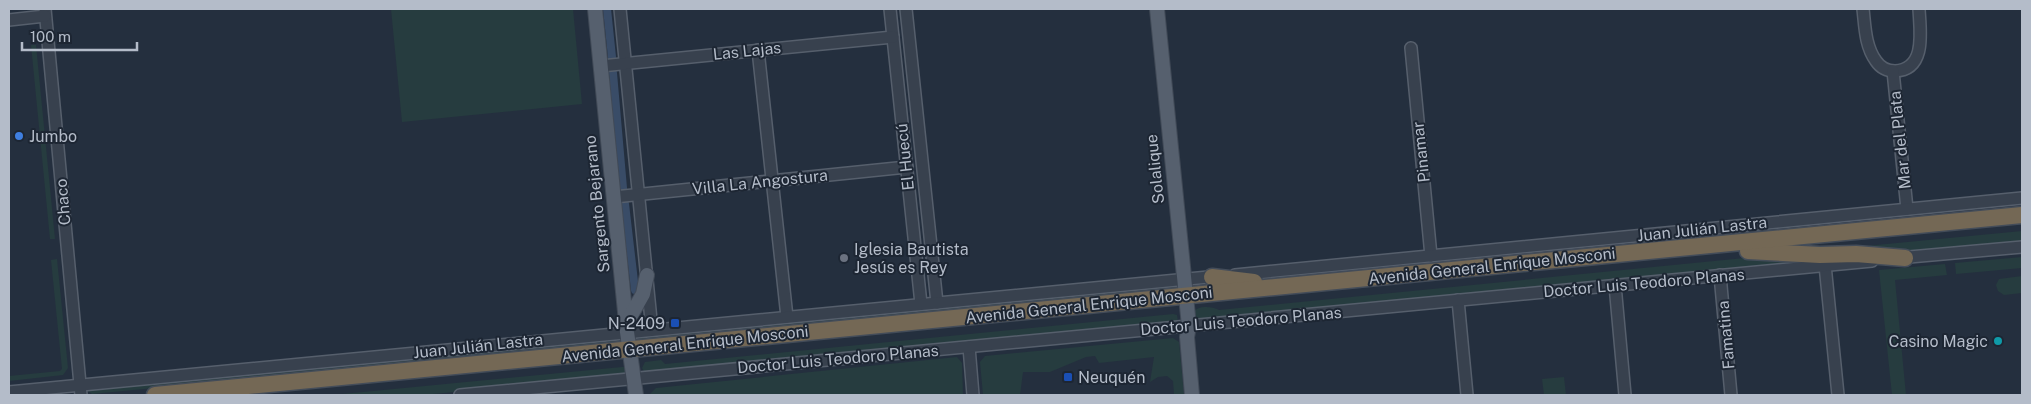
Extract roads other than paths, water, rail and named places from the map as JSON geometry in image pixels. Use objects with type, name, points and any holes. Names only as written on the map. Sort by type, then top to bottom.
[{"type":"highway","name":"Avenida General Enrique Mosconi","points":[[1185,293],[1301,285],[2022,215]]},
{"type":"highway","name":"Avenida General Enrique Mosconi","points":[[251,395],[1185,293],[1748,251],[2022,224]]},
{"type":"highway","points":[[1748,251],[1820,255],[1862,254],[1905,258]]},
{"type":"highway","points":[[1212,277],[1301,285]]},
{"type":"highway","name":"Avenida General Enrique Mosconi","points":[[155,395],[631,354]]},
{"type":"main road","name":"Sargento Bejarano","points":[[595,9],[627,328],[636,395]]},
{"type":"main road","name":"Solalique","points":[[1157,9],[1189,326],[1187,337],[1192,395]]},
{"type":"main road","points":[[627,328],[643,294],[647,275]]},
{"type":"main road","name":"Solalique","points":[[1189,326],[1194,337],[1200,395]]},
{"type":"street","points":[[620,9],[652,330]]},
{"type":"street","name":"El Huecú","points":[[890,9],[921,304]]},
{"type":"street","name":"El Huecú","points":[[906,9],[937,303]]},
{"type":"street","name":"Mar del Plata","points":[[1864,9],[1870,51],[1878,64],[1893,71],[1908,68],[1918,55],[1921,41],[1919,9]]},
{"type":"street","points":[[9,20],[45,12]]},
{"type":"street","name":"Chaco","points":[[45,12],[81,390]]},
{"type":"street","name":"Las Lajas","points":[[601,66],[893,37]]},
{"type":"street","name":"Pinamar","points":[[1410,48],[1431,256]]},
{"type":"street","points":[[758,50],[787,317]]},
{"type":"street","name":"Mar del Plata","points":[[1893,71],[1907,209]]},
{"type":"street","name":"Villa La Angostura","points":[[614,197],[907,167]]},
{"type":"street","name":"Juan Julián Lastra","points":[[9,392],[81,390],[627,328],[652,330],[921,304],[1185,293],[1212,277],[2022,198]]},
{"type":"street","name":"Doctor Luis Teodoro Planas","points":[[460,395],[2022,247]]},
{"type":"street","points":[[1825,265],[1838,395]]},
{"type":"street","name":"Famatina","points":[[1720,275],[1731,395]]},
{"type":"street","points":[[1615,285],[1625,395]]},
{"type":"street","points":[[1458,300],[1468,395]]},
{"type":"street","points":[[969,347],[973,395]]},
{"type":"waterway","points":[[607,9],[612,57]]},
{"type":"waterway","points":[[613,73],[623,188]]},
{"type":"waterway","points":[[625,204],[635,290]]},
{"type":"place","name":"Jumbo","points":[[19,136]]},
{"type":"place","name":"Iglesia Bautista Jesús es Rey","points":[[844,258]]},
{"type":"place","name":"N-2409","points":[[675,323]]},
{"type":"place","name":"Casino Magic","points":[[1998,341]]},
{"type":"place","name":"Neuquén","points":[[1068,377]]}]
